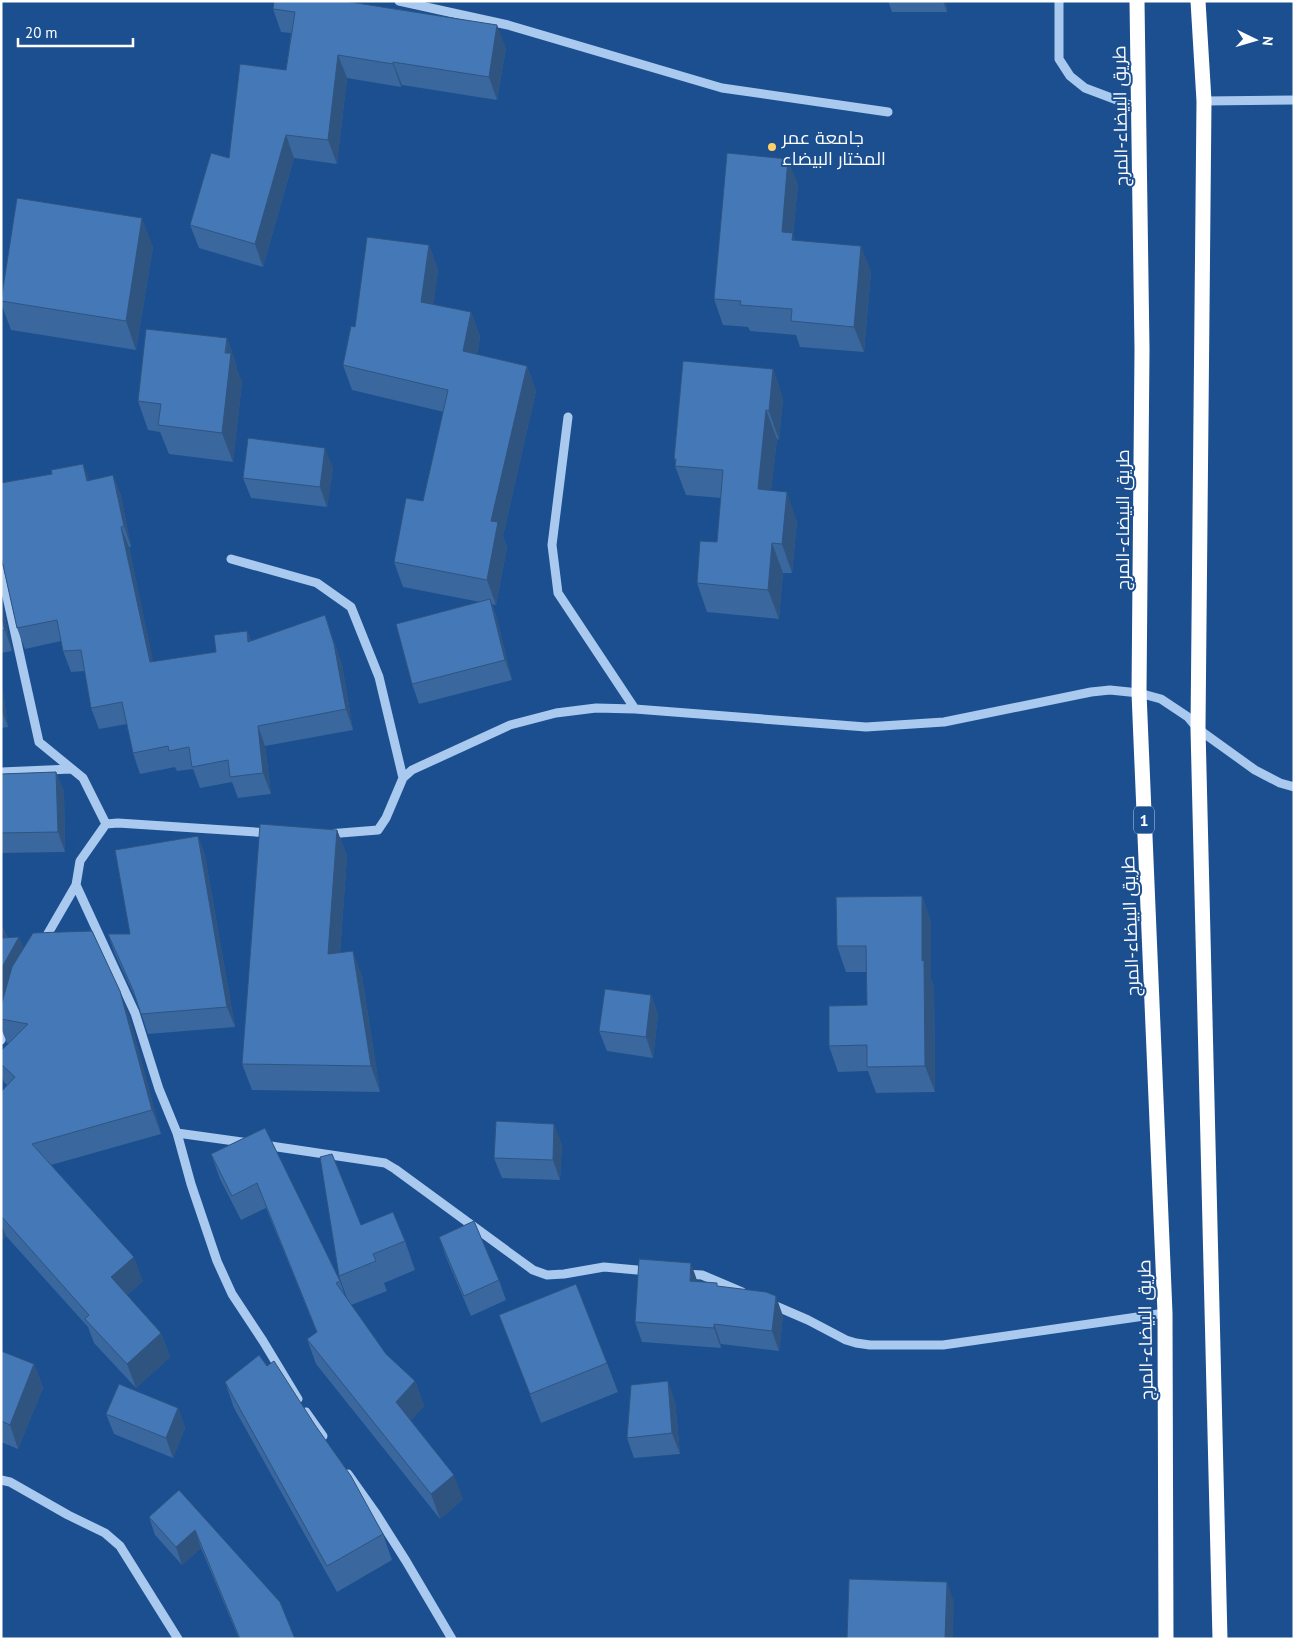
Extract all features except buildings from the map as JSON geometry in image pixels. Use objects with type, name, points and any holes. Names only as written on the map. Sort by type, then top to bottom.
[{"type":"highway","name":"طريق البيضاء-المرج","points":[[1137,1],[1142,349],[1139,693],[1166,1313],[1166,1639]]},
{"type":"highway","points":[[1198,1],[1204,101],[1198,729],[1220,1639]]},
{"type":"street","points":[[399,1],[508,24],[722,88],[888,112]]},
{"type":"street","points":[[1059,1],[1059,59],[1070,76],[1084,88],[1138,108]]},
{"type":"street","points":[[1204,101],[1294,100]]},
{"type":"street","points":[[568,418],[552,545],[558,593],[635,709]]},
{"type":"street","points":[[231,559],[317,583],[350,607],[379,677],[403,778]]},
{"type":"street","points":[[1,570],[39,742],[83,778],[106,824]]},
{"type":"street","points":[[319,835],[378,830],[386,818],[403,778],[412,770],[510,725],[556,713],[596,708],[635,709],[866,727],[944,722],[1091,692],[1110,690],[1139,693],[1161,699],[1188,717],[1198,729],[1255,770],[1280,783],[1294,787]]},
{"type":"street","points":[[1,772],[72,769]]},
{"type":"street","points":[[38,949],[76,885],[80,861],[106,824],[118,822],[280,834]]},
{"type":"street","points":[[76,885],[135,1013],[159,1090],[177,1133],[217,1261],[232,1294],[330,1448]]},
{"type":"street","points":[[1,1040],[8,1014]]},
{"type":"street","points":[[177,1133],[385,1163],[517,1260],[533,1270],[548,1275],[604,1267],[653,1271]]},
{"type":"street","points":[[672,1273],[702,1275],[808,1320],[856,1344],[943,1345],[1166,1313]]},
{"type":"street","points":[[341,1464],[375,1512],[452,1639]]},
{"type":"street","points":[[1,1480],[10,1482],[68,1515],[105,1533],[120,1546],[178,1639]]},
{"type":"place","name":"جامعة عمر المختار البيضاء","points":[[772,147]]}]
